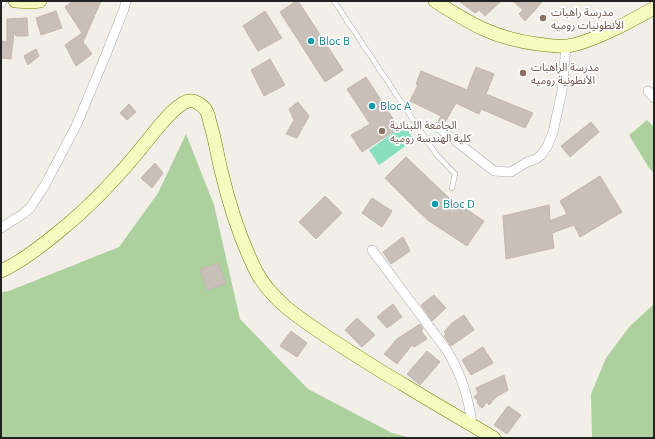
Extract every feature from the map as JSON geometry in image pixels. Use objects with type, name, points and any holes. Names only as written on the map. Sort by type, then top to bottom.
[{"type":"street","points":[[15,1],[40,1]]},
{"type":"street","points":[[1,228],[30,208],[45,185],[83,111],[126,1]]},
{"type":"street","points":[[435,1],[461,18],[492,33],[528,43],[566,46],[590,40],[654,8]]},
{"type":"street","points":[[438,127],[494,171],[511,172],[527,162],[536,159],[547,147],[553,132],[562,91],[566,46]]},
{"type":"street","points":[[1,271],[18,262],[41,246],[82,212],[134,158],[167,116],[184,103],[190,100],[195,101],[206,109],[226,191],[245,248],[260,277],[275,298],[305,322],[369,364],[494,438]]},
{"type":"street","points":[[372,250],[453,360],[468,398],[472,425]]},
{"type":"lane","points":[[334,1],[436,154],[455,174],[452,188]]},
{"type":"green space","points":[[647,120],[654,127],[654,173],[649,168],[629,135]]},
{"type":"green space","points":[[404,125],[414,140],[379,165],[369,150]]},
{"type":"green space","points":[[186,134],[214,205],[240,319],[308,389],[392,433],[411,438],[1,438],[1,292],[9,291],[119,247],[158,193]]},
{"type":"green space","points":[[654,304],[654,438],[592,438],[591,394],[606,358],[630,326]]},
{"type":"building","points":[[73,1],[101,1],[83,42],[92,54],[76,66],[65,45],[82,33],[65,7]]},
{"type":"building","name":"Bloc B","points":[[298,1],[343,70],[325,82],[280,12]]},
{"type":"building","points":[[459,1],[501,1],[485,16],[479,10],[475,13]]},
{"type":"building","points":[[513,1],[543,1],[525,21],[519,14],[523,10]]},
{"type":"building","points":[[56,11],[62,28],[41,35],[36,18]]},
{"type":"building","points":[[265,11],[282,38],[258,51],[243,26]]},
{"type":"building","points":[[27,18],[28,36],[16,36],[14,32],[11,59],[1,58],[1,41],[7,42],[7,19]]},
{"type":"building","points":[[36,49],[39,56],[28,65],[24,56]]},
{"type":"building","points":[[270,59],[285,85],[264,96],[251,70]]},
{"type":"building","points":[[476,67],[494,74],[486,94],[533,113],[525,128],[481,109],[479,114],[456,103],[444,124],[438,121],[441,116],[410,101],[418,85],[416,84],[421,71],[467,90]]},
{"type":"building","name":"Bloc A","points":[[366,77],[399,128],[362,152],[351,135],[370,124],[347,89]]},
{"type":"building","points":[[298,102],[309,116],[297,138],[286,134],[294,120],[289,109]]},
{"type":"building","points":[[129,104],[136,112],[127,120],[120,113]]},
{"type":"building","points":[[591,122],[599,132],[570,157],[561,146]]},
{"type":"building","name":"Bloc D","points":[[406,157],[448,197],[484,221],[467,246],[429,221],[385,178]]},
{"type":"building","points":[[155,163],[163,173],[152,188],[141,178]]},
{"type":"building","points":[[600,176],[622,212],[580,237],[574,225],[552,233],[554,248],[506,259],[503,216],[549,205],[550,221],[567,214],[560,201]]},
{"type":"building","points":[[325,196],[342,213],[316,239],[299,222]]},
{"type":"building","points":[[372,198],[392,211],[382,227],[362,213]]},
{"type":"building","points":[[403,237],[410,251],[391,264],[383,252]]},
{"type":"building","points":[[218,263],[226,284],[207,290],[200,269]]},
{"type":"building","points":[[434,295],[446,308],[432,321],[421,305]]},
{"type":"building","points":[[393,304],[402,317],[387,328],[377,317]]},
{"type":"building","points":[[464,315],[474,330],[451,346],[444,336],[446,334],[444,332],[452,323]]},
{"type":"building","points":[[357,318],[375,335],[362,347],[345,330]]},
{"type":"building","points":[[420,324],[423,329],[421,331],[427,339],[414,347],[412,345],[397,364],[384,354],[397,339]]},
{"type":"building","points":[[291,331],[307,343],[297,357],[280,346]]},
{"type":"building","points":[[483,347],[493,363],[471,375],[462,360]]},
{"type":"building","points":[[427,351],[440,362],[420,385],[407,374]]},
{"type":"building","points":[[504,375],[508,390],[496,397],[489,405],[487,402],[482,408],[474,397],[478,393],[476,388]]},
{"type":"building","points":[[508,406],[521,415],[507,434],[494,425]]},
{"type":"place","name":"مدرسة راهبات الأنطونيات روميه","points":[[543,18]]},
{"type":"place","name":"Bloc B","points":[[311,41]]},
{"type":"place","name":"مدرسة الراهبات الأنطونية روميه","points":[[523,73]]},
{"type":"place","name":"Bloc A","points":[[372,106]]},
{"type":"place","name":"الجامعة اللبنانية كلية الهندسة روميه","points":[[382,131]]},
{"type":"place","name":"Bloc D","points":[[435,204]]}]
